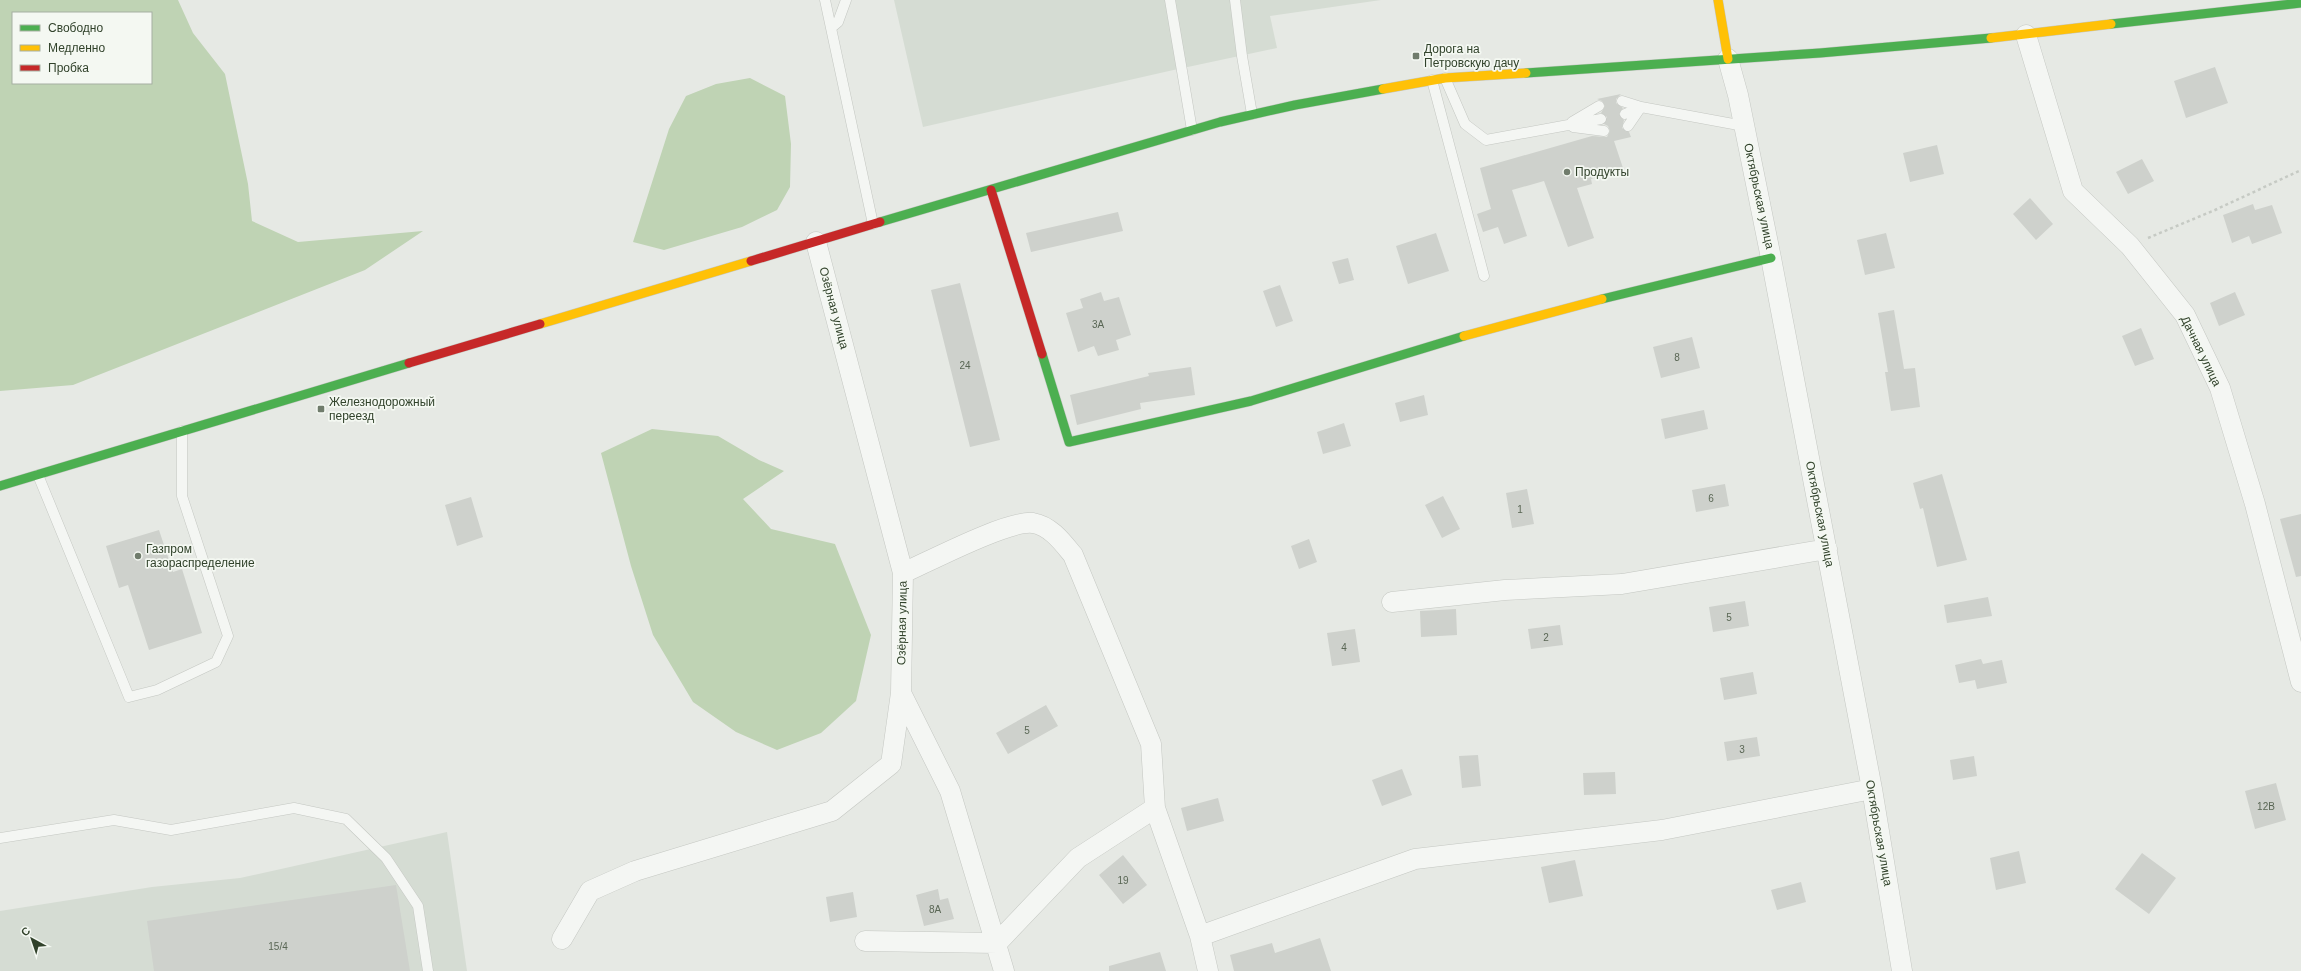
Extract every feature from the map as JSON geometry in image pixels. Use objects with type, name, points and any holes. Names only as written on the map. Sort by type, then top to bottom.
[{"type":"main road","points":[[1718,0],[1728,59]]},
{"type":"main road","points":[[0,486],[182,430],[873,224],[1192,130],[1252,114],[1445,78],[1483,74],[1728,59],[2026,35],[2301,3]]},
{"type":"main road","points":[[992,190],[1069,442],[1251,400],[1496,326],[1691,276],[1772,258]]},
{"type":"street","name":"Дачная улица","points":[[2026,35],[2073,191],[2130,246],[2185,315],[2220,388],[2255,504],[2301,682]]},
{"type":"street","name":"Октябрьская улица","points":[[1728,59],[1772,258],[1872,789],[1902,971]]},
{"type":"street","name":"Озёрная улица","points":[[816,242],[903,573],[901,693],[950,791],[997,943],[1004,971]]},
{"type":"street","points":[[903,573],[1011,525],[1034,523],[1055,534],[1073,555],[1151,744],[1155,808],[1200,936],[1208,971]]},
{"type":"street","points":[[1392,602],[1505,590],[1622,584],[1827,550]]},
{"type":"street","points":[[562,939],[590,890],[635,871],[832,811],[891,764],[901,693]]},
{"type":"street","points":[[1200,936],[1415,859],[1662,830],[1872,789]]},
{"type":"street","points":[[865,941],[997,943],[1078,858],[1155,808]]},
{"type":"lane","points":[[825,0],[873,224]]},
{"type":"lane","points":[[831,28],[838,22],[846,0]]},
{"type":"lane","points":[[1170,0],[1192,130]]},
{"type":"lane","points":[[1235,0],[1242,56],[1252,114]]},
{"type":"lane","points":[[1445,78],[1465,124],[1486,140],[1602,119]]},
{"type":"lane","points":[[1432,80],[1484,276]]},
{"type":"lane","points":[[1622,101],[1641,107],[1744,126]]},
{"type":"lane","points":[[1565,126],[1599,106]]},
{"type":"lane","points":[[1625,114],[1641,107]]},
{"type":"lane","points":[[1628,126],[1641,107]]},
{"type":"lane","points":[[1565,126],[1604,132]]},
{"type":"lane","points":[[38,474],[129,697],[157,690],[216,662],[228,636],[182,496],[182,430]]},
{"type":"lane","points":[[0,838],[114,820],[171,830],[294,808],[346,819],[386,858],[418,906],[428,971]]},
{"type":"path","points":[[2130,246],[2215,210],[2301,170]]},
{"type":"shaded area","points":[[0,0],[178,0],[193,33],[225,74],[248,184],[252,221],[298,242],[423,231],[365,270],[73,385],[0,391]]},
{"type":"shaded area","points":[[894,0],[1381,0],[1270,16],[1277,48],[923,127]]},
{"type":"shaded area","points":[[750,78],[785,96],[791,144],[790,187],[777,210],[742,227],[664,250],[633,242],[669,129],[686,96],[716,84]]},
{"type":"shaded area","points":[[652,429],[718,436],[759,460],[784,471],[743,499],[771,529],[835,544],[871,635],[856,701],[821,733],[777,750],[736,732],[693,702],[653,635],[631,566],[601,453]]},
{"type":"shaded area","points":[[447,832],[467,971],[0,971],[0,911],[152,887],[240,878]]},
{"type":"building","points":[[2215,67],[2228,103],[2186,118],[2174,81]]},
{"type":"building","points":[[1621,94],[1616,99],[1616,103],[1623,108],[1619,114],[1624,120],[1622,128],[1629,132],[1631,137],[1614,141],[1623,168],[1591,179],[1592,184],[1577,188],[1594,238],[1568,247],[1544,181],[1512,190],[1527,236],[1504,244],[1498,227],[1483,232],[1477,214],[1491,209],[1480,168],[1592,136],[1607,137],[1610,131],[1608,126],[1604,124],[1607,117],[1601,113],[1605,106],[1602,101],[1597,99]]},
{"type":"building","points":[[1937,145],[1944,174],[1910,182],[1903,153]]},
{"type":"building","points":[[2142,159],[2154,181],[2128,194],[2116,172]]},
{"type":"building","points":[[2030,198],[2053,224],[2036,240],[2013,214]]},
{"type":"building","points":[[2253,204],[2255,210],[2272,205],[2282,233],[2252,244],[2249,236],[2232,243],[2223,215]]},
{"type":"building","points":[[1118,212],[1123,231],[1031,252],[1026,233]]},
{"type":"building","points":[[1436,233],[1449,271],[1408,284],[1396,246]]},
{"type":"building","points":[[1886,233],[1895,268],[1865,275],[1857,240]]},
{"type":"building","points":[[1348,258],[1354,280],[1339,284],[1332,262]]},
{"type":"building","points":[[960,283],[1000,440],[970,447],[931,290]]},
{"type":"building","points":[[1280,285],[1293,321],[1276,327],[1263,291]]},
{"type":"building","points":[[1101,292],[1104,301],[1119,297],[1131,335],[1116,340],[1119,350],[1098,356],[1094,346],[1078,352],[1066,313],[1083,308],[1080,299]]},
{"type":"building","points":[[2235,292],[2245,315],[2219,326],[2210,303]]},
{"type":"building","points":[[1894,310],[1904,369],[1915,368],[1920,407],[1891,411],[1885,372],[1888,372],[1878,313]]},
{"type":"building","points":[[2141,328],[2154,359],[2135,366],[2122,336]]},
{"type":"building","points":[[1692,337],[1700,368],[1661,378],[1653,347]]},
{"type":"building","points":[[1191,367],[1195,395],[1140,403],[1141,409],[1077,425],[1070,395],[1149,376],[1148,373]]},
{"type":"building","points":[[1424,395],[1428,415],[1400,422],[1395,403]]},
{"type":"building","points":[[1704,410],[1708,429],[1665,439],[1661,419]]},
{"type":"building","points":[[1344,423],[1351,446],[1323,454],[1317,432]]},
{"type":"building","points":[[1942,474],[1967,560],[1937,567],[1923,508],[1920,509],[1913,483]]},
{"type":"building","points":[[1725,484],[1729,506],[1696,512],[1692,490]]},
{"type":"building","points":[[1527,489],[1534,524],[1512,528],[1506,493]]},
{"type":"building","points":[[1443,496],[1460,529],[1442,538],[1425,505]]},
{"type":"building","points":[[471,497],[483,537],[457,546],[445,505]]},
{"type":"building","points":[[2301,514],[2301,576],[2296,577],[2280,519]]},
{"type":"building","points":[[159,530],[173,572],[182,569],[202,633],[149,650],[128,585],[119,588],[106,546]]},
{"type":"building","points":[[1309,539],[1317,562],[1299,569],[1291,546]]},
{"type":"building","points":[[1988,597],[1992,616],[1947,623],[1944,605]]},
{"type":"building","points":[[1745,601],[1749,626],[1713,632],[1709,607]]},
{"type":"building","points":[[1456,609],[1457,635],[1421,637],[1420,611]]},
{"type":"building","points":[[1560,625],[1563,645],[1531,649],[1528,629]]},
{"type":"building","points":[[1355,629],[1360,662],[1332,666],[1327,633]]},
{"type":"building","points":[[1981,659],[1983,664],[2002,660],[2007,683],[1977,689],[1975,680],[1959,683],[1955,665]]},
{"type":"building","points":[[1753,672],[1757,694],[1724,700],[1720,678]]},
{"type":"building","points":[[1046,705],[1058,726],[1008,754],[996,733]]},
{"type":"building","points":[[1757,737],[1760,756],[1727,761],[1724,742]]},
{"type":"building","points":[[1478,755],[1481,786],[1462,788],[1459,756]]},
{"type":"building","points":[[1974,756],[1977,776],[1953,780],[1950,760]]},
{"type":"building","points":[[1402,769],[1412,795],[1382,806],[1372,780]]},
{"type":"building","points":[[1615,772],[1616,794],[1584,795],[1583,773]]},
{"type":"building","points":[[2276,783],[2286,820],[2255,829],[2245,791]]},
{"type":"building","points":[[1218,798],[1224,821],[1187,831],[1181,808]]},
{"type":"building","points":[[2019,851],[2026,883],[1996,890],[1990,858]]},
{"type":"building","points":[[2142,853],[2176,878],[2149,914],[2115,889]]},
{"type":"building","points":[[1123,855],[1147,885],[1123,904],[1099,875]]},
{"type":"building","points":[[1575,860],[1583,896],[1549,903],[1541,867]]},
{"type":"building","points":[[1801,882],[1806,902],[1777,910],[1771,890]]},
{"type":"building","points":[[396,885],[410,971],[154,971],[147,921]]},
{"type":"building","points":[[938,889],[940,900],[948,898],[954,919],[924,926],[916,895]]},
{"type":"building","points":[[853,892],[857,917],[830,922],[826,897]]},
{"type":"building","points":[[1320,938],[1331,971],[1234,971],[1230,955],[1272,943],[1275,953]]},
{"type":"building","points":[[1160,952],[1166,971],[1109,971],[1109,966]]},
{"type":"traffic: fast","points":[[2111,24],[2301,3]]},
{"type":"traffic: fast","points":[[1526,73],[1820,53],[1991,38]]},
{"type":"traffic: fast","points":[[880,222],[1220,122],[1295,105],[1383,89]]},
{"type":"traffic: fast","points":[[1602,299],[1771,258]]},
{"type":"traffic: fast","points":[[1042,354],[1069,442],[1251,401],[1464,336]]},
{"type":"traffic: fast","points":[[0,486],[409,363]]},
{"type":"traffic: slow","points":[[1718,0],[1728,59]]},
{"type":"traffic: slow","points":[[1991,38],[2111,24]]},
{"type":"traffic: slow","points":[[1383,89],[1445,78],[1526,73]]},
{"type":"traffic: slow","points":[[540,324],[751,261]]},
{"type":"traffic: slow","points":[[1464,336],[1602,299]]},
{"type":"traffic: jam","points":[[991,190],[1042,354]]},
{"type":"traffic: jam","points":[[751,261],[880,222]]},
{"type":"traffic: jam","points":[[409,363],[540,324]]},
{"type":"place","name":"Дорога на Петровскую дачу","points":[[1416,56]]},
{"type":"place","name":"Продукты","points":[[1567,172]]},
{"type":"place","name":"Железнодорожный переезд","points":[[321,409]]},
{"type":"place","name":"Газпром газораспределение","points":[[138,556]]}]
